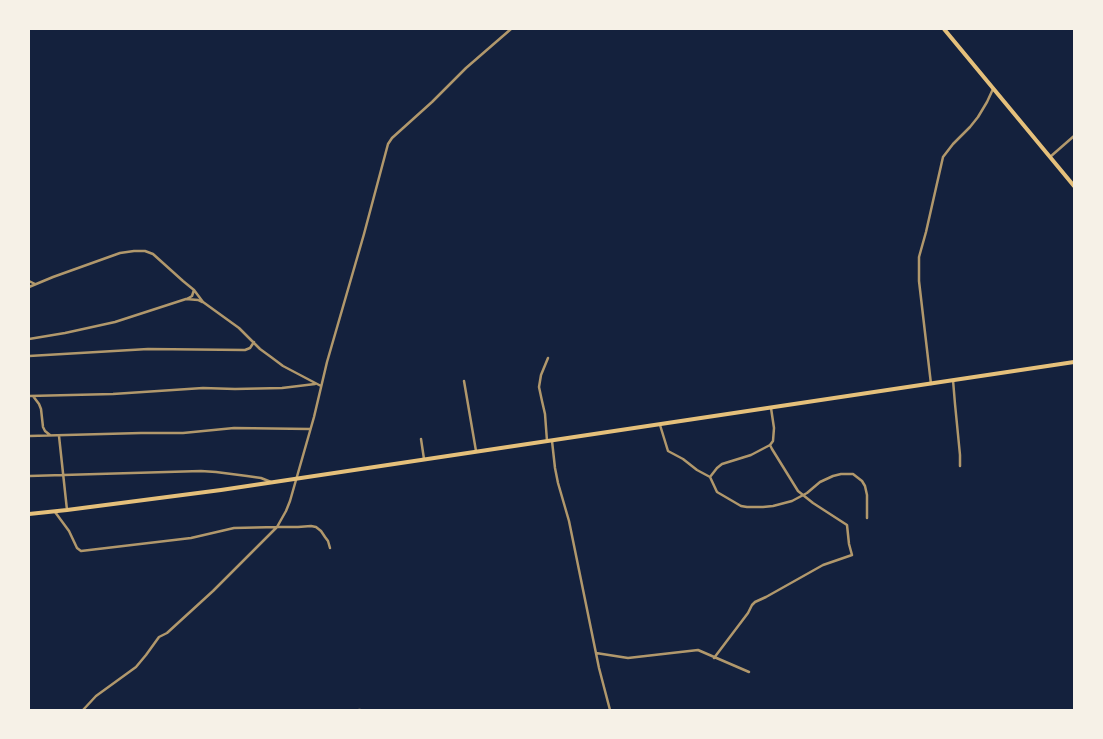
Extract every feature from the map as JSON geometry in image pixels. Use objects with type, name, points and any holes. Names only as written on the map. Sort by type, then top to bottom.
[{"type":"main road","points":[[944,29],[1074,186]]},
{"type":"main road","points":[[29,514],[221,490],[1074,362]]},
{"type":"street","points":[[83,710],[96,696],[136,667],[159,637],[167,633],[277,527],[288,506],[388,144],[392,138],[432,102],[466,68],[511,29]]},
{"type":"street","points":[[931,384],[919,280],[919,256],[943,157],[978,117],[988,102],[993,88]]},
{"type":"street","points":[[1050,157],[1074,136]]},
{"type":"street","points":[[29,288],[75,269],[120,253],[145,251],[153,254],[194,290],[203,302]]},
{"type":"street","points":[[29,281],[35,285]]},
{"type":"street","points":[[29,339],[115,322],[186,299],[192,296],[194,290]]},
{"type":"street","points":[[186,299],[203,302],[239,328],[260,349],[283,366],[321,386]]},
{"type":"street","points":[[29,356],[148,349],[245,350],[250,348],[254,342]]},
{"type":"street","points":[[548,358],[541,375],[539,387],[558,484],[572,535],[596,653],[610,710]]},
{"type":"street","points":[[953,380],[960,466]]},
{"type":"street","points":[[464,381],[476,452]]},
{"type":"street","points":[[31,396],[106,394],[203,388],[282,388],[315,384]]},
{"type":"street","points":[[31,396],[39,404],[44,431],[50,436]]},
{"type":"street","points":[[710,477],[722,464],[751,455],[770,445],[773,441],[774,428],[771,408]]},
{"type":"street","points":[[660,425],[668,451],[683,459],[696,470],[710,477],[717,492],[732,502],[747,507],[773,506],[792,501],[810,491],[820,482],[833,476],[853,474],[862,481],[864,486],[867,518]]},
{"type":"street","points":[[29,436],[183,433],[234,428],[310,429]]},
{"type":"street","points":[[59,436],[67,510]]},
{"type":"street","points":[[421,439],[424,460]]},
{"type":"street","points":[[714,658],[755,602],[823,565],[852,555],[847,525],[813,503],[798,491],[770,445]]},
{"type":"street","points":[[29,476],[155,472],[216,472],[261,478],[271,482]]},
{"type":"street","points":[[55,511],[69,531],[77,548],[81,551],[191,538],[234,528],[311,526],[316,527],[321,531],[330,548]]},
{"type":"street","points":[[596,653],[628,658],[698,650],[749,672]]}]
